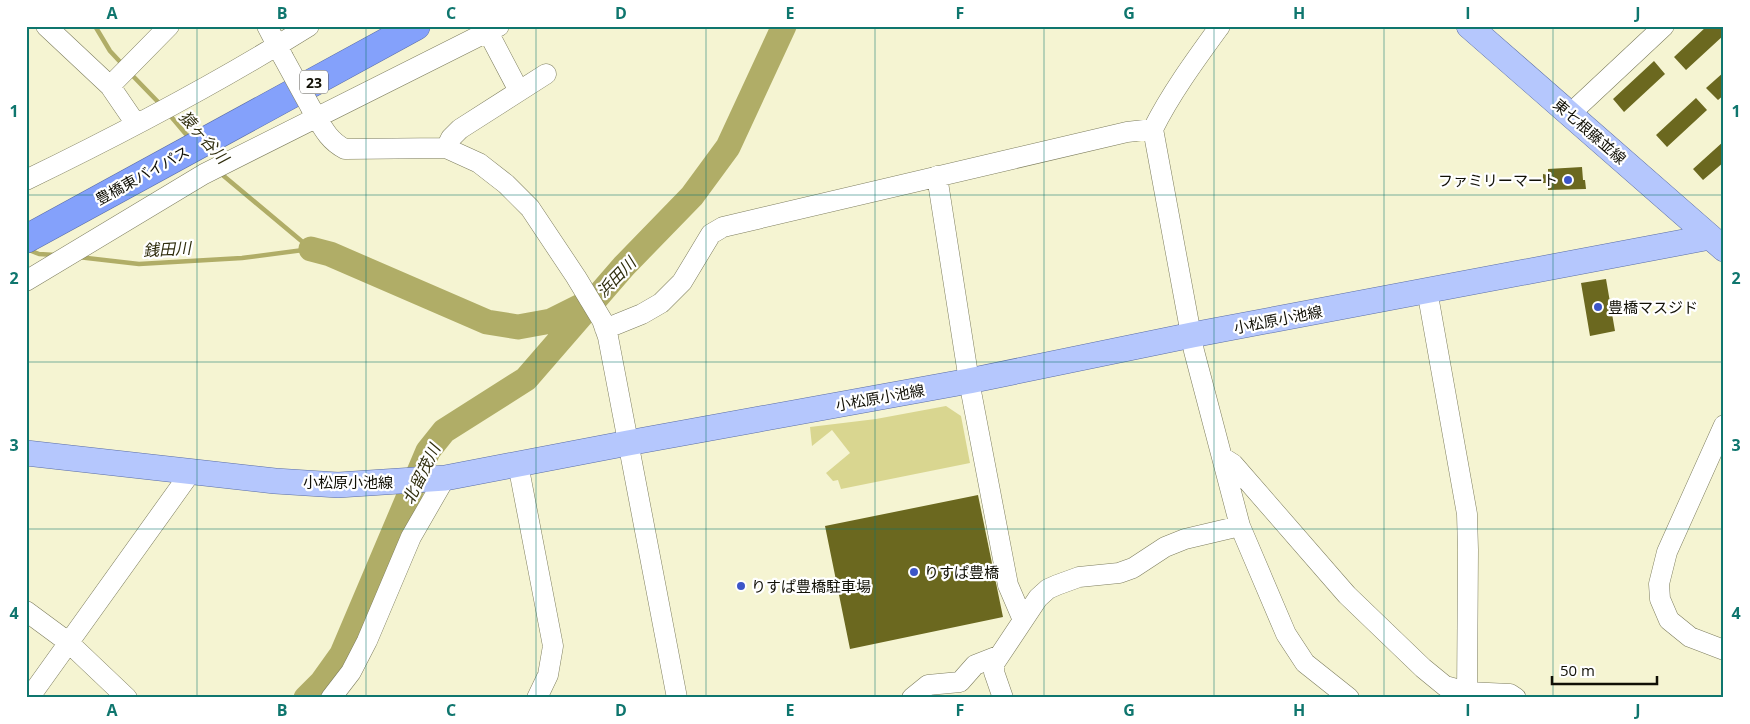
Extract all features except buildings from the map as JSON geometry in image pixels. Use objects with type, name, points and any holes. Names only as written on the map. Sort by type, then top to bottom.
[{"type":"highway","name":"23","points":[[212,137],[386,26]]},
{"type":"highway","name":"豊橋東バイパス","points":[[37,234],[416,26]]},
{"type":"main road","name":"東七根藤並線","points":[[1469,26],[1719,241]]},
{"type":"main road","name":"小松原小池線","points":[[26,454],[275,481],[338,485],[440,479],[969,381],[1192,335],[1427,290],[1719,241]]},
{"type":"street","points":[[46,26],[122,74],[136,124]]},
{"type":"street","points":[[122,74],[169,26]]},
{"type":"street","points":[[267,26],[314,113],[335,144],[345,149],[446,148],[479,163],[506,184],[530,208],[576,276],[608,337],[677,698]]},
{"type":"street","points":[[26,180],[156,114],[241,68],[280,51],[309,26]]},
{"type":"street","points":[[1220,26],[1184,78],[1153,129],[1187,315],[1194,351],[1240,526],[1286,634],[1305,664],[1349,698]]},
{"type":"street","points":[[1570,114],[1664,26]]},
{"type":"street","points":[[26,281],[204,174],[314,113],[493,29],[519,91]]},
{"type":"street","points":[[446,148],[451,138],[460,129],[546,74]]},
{"type":"street","points":[[603,325],[642,314],[661,303],[682,282],[710,234],[723,227],[1127,132],[1153,129]]},
{"type":"street","points":[[937,176],[969,381],[1008,586],[1023,620]]},
{"type":"street","points":[[1427,290],[1467,514],[1467,695]]},
{"type":"street","points":[[1724,425],[1667,552],[1659,584],[1660,599],[1668,620],[1690,637],[1724,650]]},
{"type":"street","points":[[1222,457],[1232,464],[1347,594],[1423,668],[1445,686],[1467,695],[1510,694],[1516,698]]},
{"type":"street","points":[[518,464],[553,646],[548,675],[538,698]]},
{"type":"street","points":[[29,698],[192,472]]},
{"type":"street","points":[[331,698],[350,672],[367,641],[412,537],[440,479]]},
{"type":"street","points":[[1003,698],[994,672],[994,664],[1038,598],[1056,584],[1080,577],[1119,573],[1133,568],[1165,547],[1185,539],[1240,526]]},
{"type":"street","points":[[26,612],[68,642],[127,698]]},
{"type":"street","points":[[912,698],[928,685],[960,682],[975,665],[998,656]]},
{"type":"shaded area","points":[[946,406],[961,416],[970,463],[841,489],[838,480],[833,481],[826,473],[850,453],[832,430],[812,446],[810,427],[876,419]]},
{"type":"waterway","name":"猿ヶ谷川","points":[[95,26],[110,51],[123,65]]},
{"type":"waterway","name":"北留茂川","points":[[306,698],[322,682],[342,654],[428,451],[444,431],[526,379],[624,266],[692,196],[728,147],[784,26]]},
{"type":"waterway","name":"猿ヶ谷川","points":[[130,73],[161,105]]},
{"type":"waterway","name":"猿ヶ谷川","points":[[168,113],[190,139]]},
{"type":"waterway","name":"猿ヶ谷川","points":[[219,172],[311,249]]},
{"type":"waterway","name":"銭田川","points":[[78,257],[139,264],[242,258],[311,249]]},
{"type":"waterway","name":"浜田川","points":[[311,249],[330,254],[487,322],[518,327],[551,321],[585,304]]},
{"type":"waterway","name":"銭田川","points":[[29,250],[39,254],[55,255]]},
{"type":"place","name":"ファミリーマート","points":[[1568,180]]},
{"type":"place","name":"豊橋マスジド","points":[[1598,307]]},
{"type":"place","name":"りすぱ豊橋","points":[[914,572]]},
{"type":"place","name":"りすぱ豊橋駐車場","points":[[741,586]]}]
